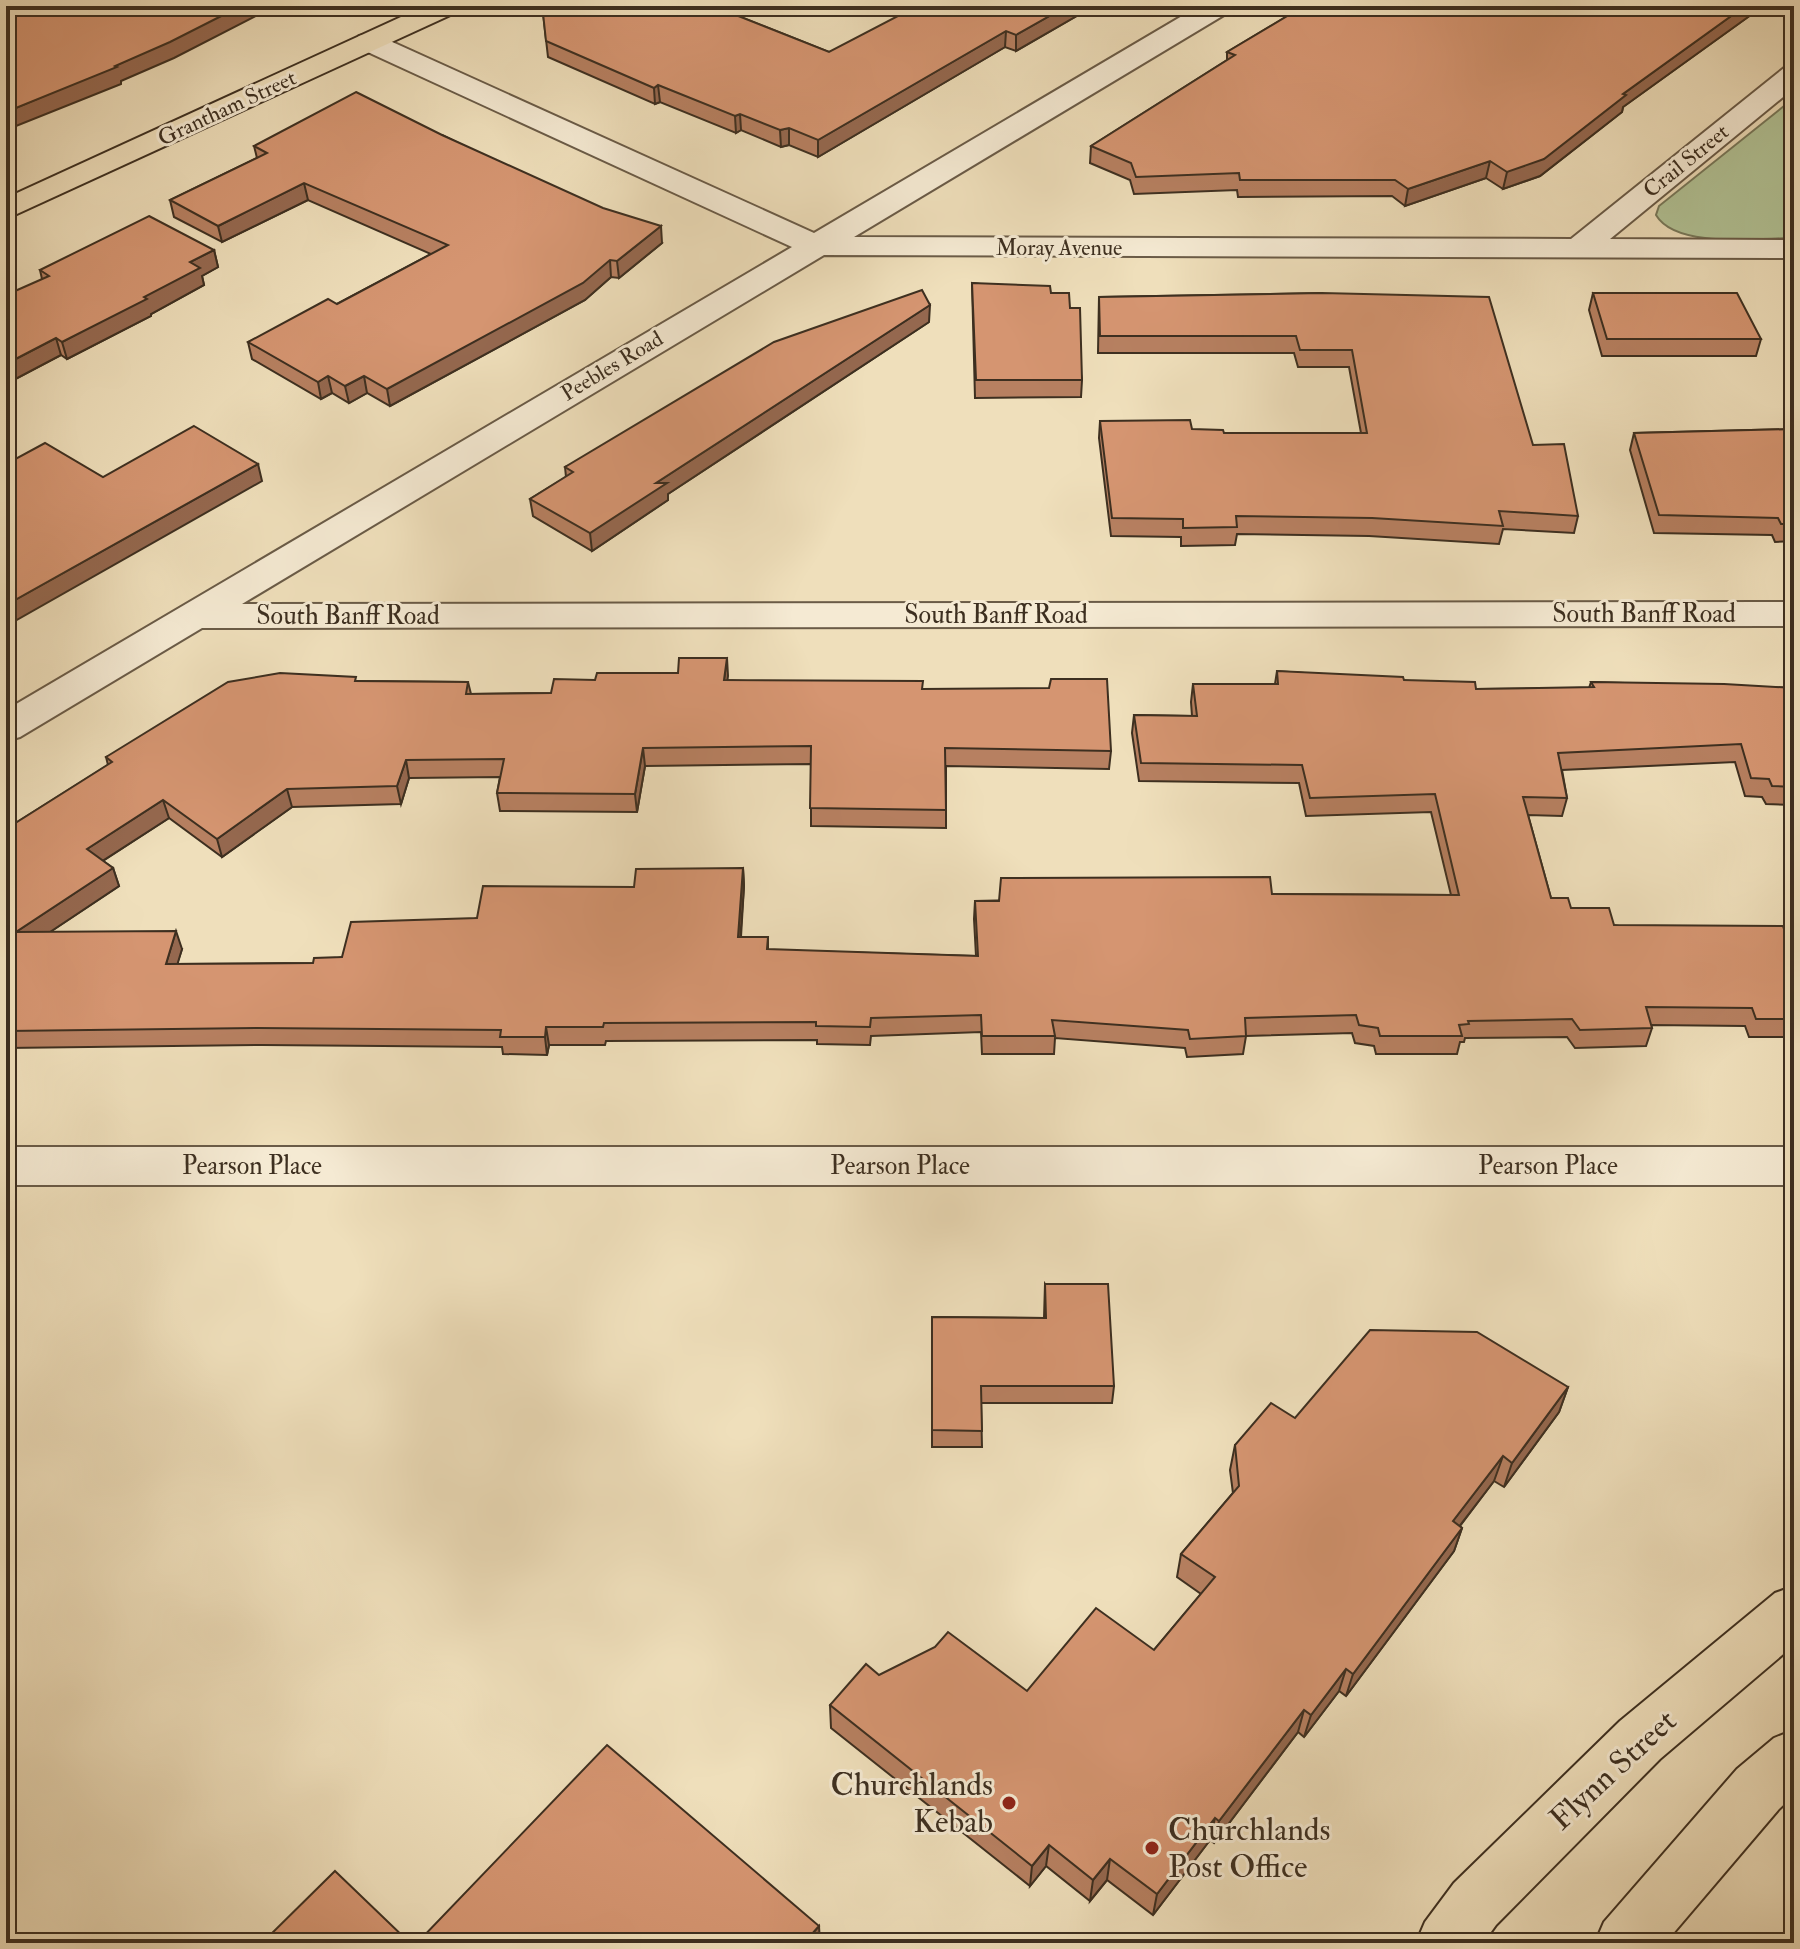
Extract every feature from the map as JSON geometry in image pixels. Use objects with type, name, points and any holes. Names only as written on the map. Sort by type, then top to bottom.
[{"type":"main road","name":"Grantham Street","points":[[6,210],[447,6]]},
{"type":"main road","name":"Flynn Street","points":[[1446,1943],[1475,1904],[1640,1740],[1794,1611]]},
{"type":"main road","points":[[1625,1943],[1758,1789],[1794,1757]]},
{"type":"street","name":"Peebles Road","points":[[6,728],[1219,6]]},
{"type":"street","name":"Moray Avenue","points":[[369,42],[814,245],[921,248],[1794,249]]},
{"type":"street","name":"Crail Street","points":[[1580,248],[1794,74]]},
{"type":"street","name":"South Banff Road","points":[[197,616],[1794,614]]},
{"type":"street","name":"Pearson Place","points":[[6,1166],[1794,1166]]},
{"type":"green space","points":[[1794,98],[1794,238],[1719,239],[1681,233],[1666,226],[1656,215],[1659,206]]},
{"type":"building","points":[[6,6],[241,6],[117,67],[6,112]]},
{"type":"building","points":[[559,6],[713,6],[829,52],[917,6],[1067,6],[1016,35],[1006,31],[818,140],[789,128],[780,130],[740,114],[735,116],[658,85],[654,88],[546,41],[543,13]]},
{"type":"building","points":[[1304,6],[1745,6],[1623,94],[1626,95],[1544,159],[1507,172],[1490,161],[1408,189],[1395,180],[1240,180],[1239,173],[1136,177],[1131,163],[1091,146],[1235,55],[1227,52]]},
{"type":"building","points":[[356,92],[603,208],[661,226],[617,261],[610,260],[583,283],[387,389],[364,376],[345,386],[328,376],[318,382],[248,342],[328,299],[337,304],[448,245],[304,183],[218,226],[170,200],[267,153],[254,146]]},
{"type":"building","points":[[149,216],[214,250],[190,262],[200,268],[144,297],[147,299],[62,342],[56,338],[6,364],[6,295],[49,276],[40,270]]},
{"type":"building","points":[[972,283],[1050,286],[1051,293],[1069,293],[1070,308],[1080,308],[1082,380],[976,380]]},
{"type":"building","points":[[922,290],[930,305],[656,483],[667,483],[590,533],[530,499],[573,472],[565,467],[774,342]]},
{"type":"building","points":[[1322,293],[1489,297],[1533,445],[1564,444],[1578,516],[1499,511],[1503,526],[1372,518],[1236,516],[1237,527],[1183,528],[1183,519],[1112,518],[1100,421],[1190,420],[1192,429],[1223,430],[1224,433],[1367,433],[1352,350],[1300,350],[1296,336],[1100,336],[1099,297]]},
{"type":"building","points":[[1593,293],[1737,293],[1761,339],[1607,339]]},
{"type":"building","points":[[194,426],[258,464],[6,605],[6,534],[11,532],[6,528],[6,464],[45,443],[103,477]]},
{"type":"building","points":[[1794,429],[1794,524],[1781,524],[1778,518],[1659,515],[1634,433]]},
{"type":"building","points":[[679,658],[727,658],[724,680],[923,681],[922,689],[1049,688],[1051,679],[1107,679],[1111,751],[945,748],[946,810],[810,808],[811,746],[643,748],[635,794],[497,793],[504,759],[406,760],[397,786],[287,789],[217,839],[163,800],[87,849],[113,868],[16,932],[176,931],[166,964],[313,963],[314,958],[342,957],[351,922],[477,918],[483,886],[634,887],[636,869],[743,868],[738,937],[768,937],[767,949],[978,956],[975,901],[999,901],[1001,878],[1270,877],[1272,894],[1459,895],[1435,794],[1310,798],[1302,765],[1141,763],[1134,715],[1197,716],[1193,684],[1278,684],[1277,671],[1475,682],[1476,689],[1594,687],[1591,682],[1724,684],[1794,688],[1794,787],[1772,786],[1769,779],[1751,778],[1741,744],[1558,753],[1567,798],[1523,797],[1551,898],[1568,898],[1571,908],[1609,908],[1614,925],[1783,926],[1794,959],[1794,1019],[1756,1019],[1752,1008],[1646,1007],[1652,1028],[1580,1030],[1572,1019],[1468,1021],[1469,1024],[1459,1025],[1462,1036],[1380,1036],[1378,1028],[1359,1025],[1356,1015],[1245,1018],[1246,1036],[1190,1039],[1188,1030],[1052,1020],[1055,1036],[982,1036],[981,1015],[871,1018],[870,1027],[816,1026],[816,1022],[604,1023],[603,1027],[546,1027],[545,1037],[500,1037],[501,1030],[257,1028],[6,1031],[6,829],[112,762],[106,757],[228,682],[280,673],[356,677],[355,681],[468,682],[466,694],[551,693],[554,679],[595,680],[597,673],[678,673]]},
{"type":"building","points":[[1045,1284],[1108,1284],[1114,1386],[981,1386],[982,1431],[932,1430],[932,1317],[1046,1318]]},
{"type":"building","points":[[1370,1330],[1477,1332],[1568,1387],[1512,1463],[1503,1456],[1453,1521],[1462,1528],[1353,1674],[1346,1669],[1311,1715],[1304,1710],[1219,1821],[1215,1818],[1157,1894],[1110,1859],[1093,1880],[1049,1845],[1032,1866],[830,1705],[866,1664],[879,1675],[935,1647],[948,1632],[1027,1691],[1096,1608],[1154,1650],[1215,1577],[1181,1554],[1239,1486],[1235,1445],[1271,1403],[1295,1418]]},
{"type":"building","points":[[607,1745],[819,1926],[804,1943],[417,1943]]},
{"type":"building","points":[[335,1871],[410,1943],[262,1943]]},
{"type":"place","name":"Churchlands Kebab","points":[[1009,1803]]},
{"type":"place","name":"Churchlands Post Office","points":[[1152,1848]]}]
